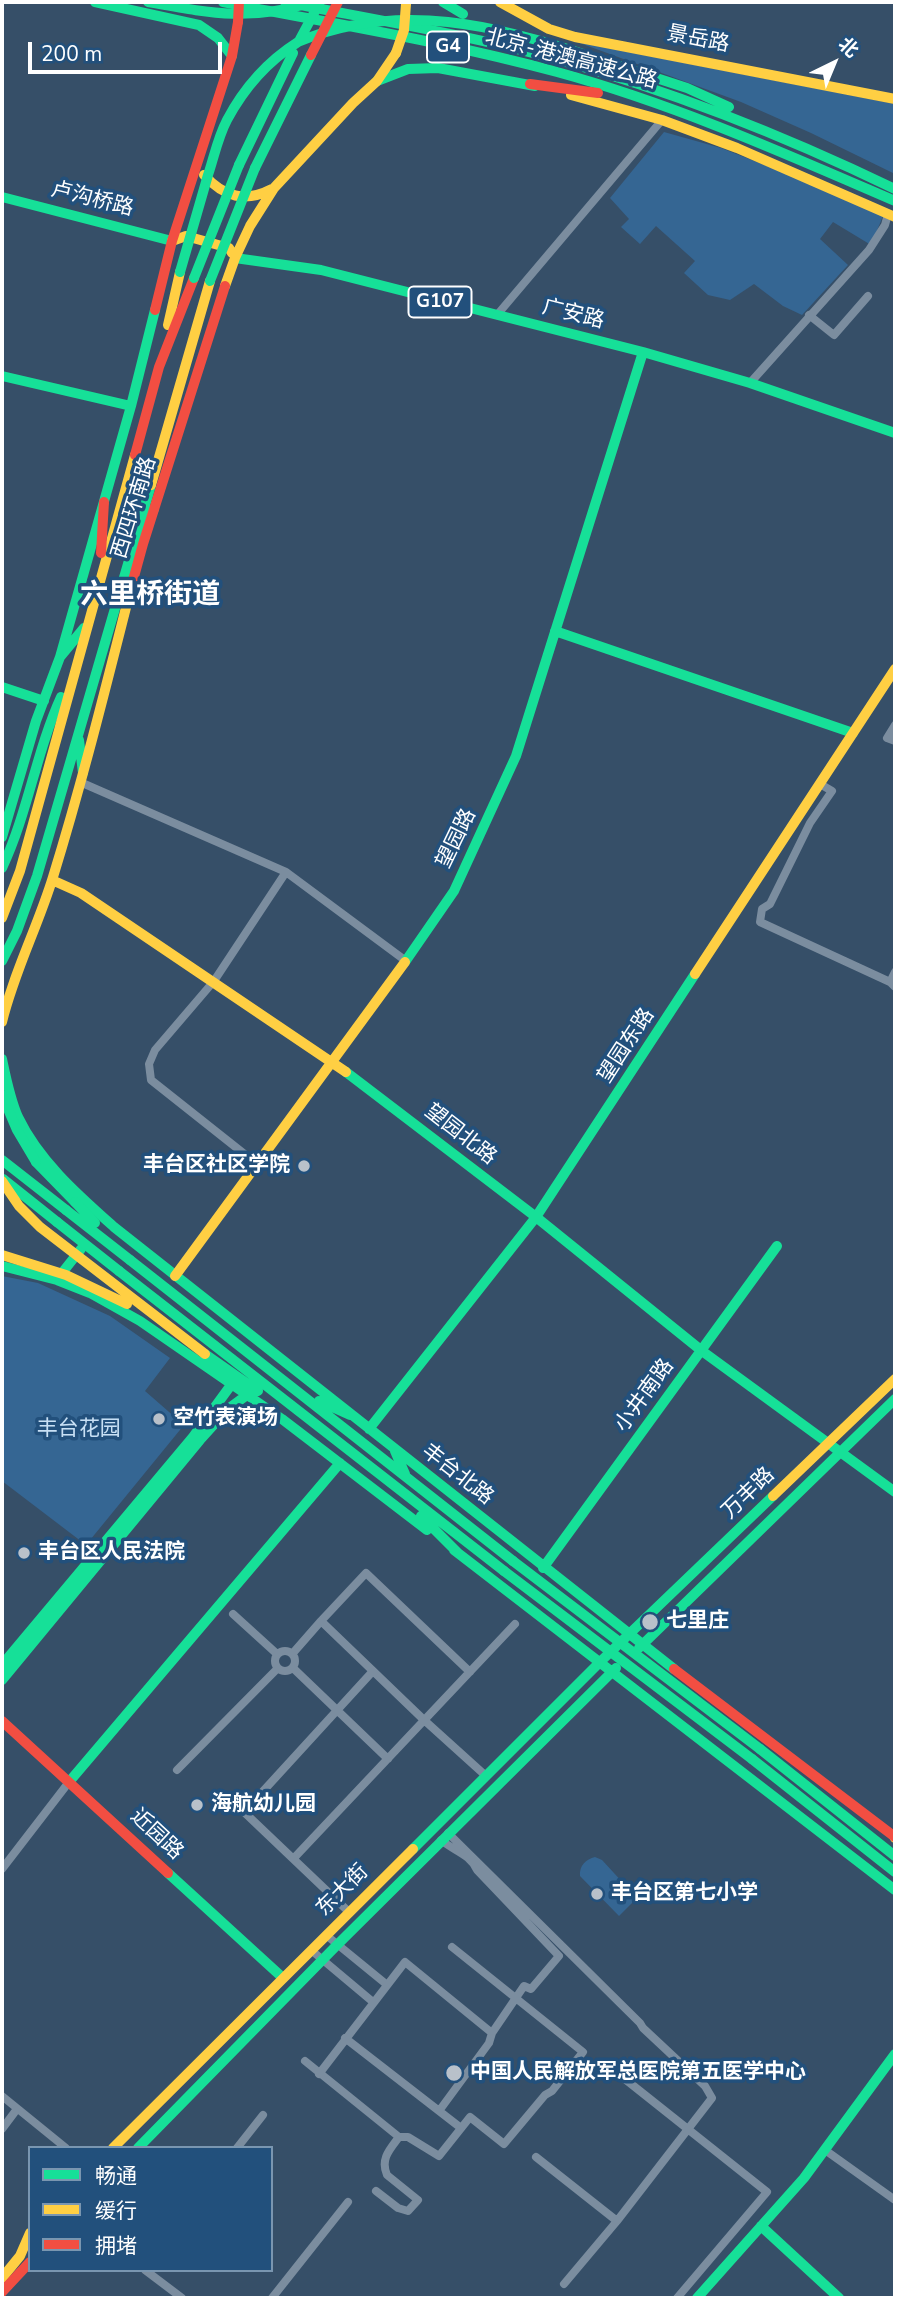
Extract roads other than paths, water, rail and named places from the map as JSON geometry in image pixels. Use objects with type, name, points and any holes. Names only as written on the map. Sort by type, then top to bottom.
[{"type":"main road","points":[[95,2],[199,25],[218,38],[232,56]]},
{"type":"main road","points":[[148,2],[217,15],[254,16],[293,9],[312,2]]},
{"type":"main road","name":"北京-港澳高速公路","points":[[223,2],[441,45],[557,72],[668,107],[744,135],[895,201]]},
{"type":"main road","name":"西四环南路","points":[[2,837],[36,720],[60,657],[131,406],[172,241],[232,56],[239,2]]},
{"type":"main road","name":"北京-港澳高速公路","points":[[285,2],[438,32],[559,60],[684,99],[849,167],[895,189]]},
{"type":"main road","name":"西四环南路","points":[[2,918],[20,871],[159,367],[239,165],[320,2]]},
{"type":"main road","name":"西四环南路","points":[[2,961],[37,876],[209,281],[255,168],[338,2]]},
{"type":"main road","points":[[443,2],[471,18]]},
{"type":"main road","name":"景岳路","points":[[500,2],[549,29],[575,37],[895,99]]},
{"type":"main road","name":"西四环南路","points":[[2,1022],[9,992],[52,880],[154,509],[235,258],[250,226],[274,188],[377,81],[397,53],[404,30],[406,3]]},
{"type":"main road","points":[[159,367],[180,272],[218,142],[227,121],[242,95],[265,68],[293,43],[332,23],[397,9],[430,10],[471,18],[687,88],[849,167]]},
{"type":"main road","points":[[377,81],[408,69],[438,68],[577,89],[668,107]]},
{"type":"main road","points":[[530,84],[662,120],[770,161],[892,215]]},
{"type":"main road","points":[[196,164],[215,188],[236,198],[258,198],[274,188]]},
{"type":"main road","name":"卢沟桥路","points":[[2,197],[172,241]]},
{"type":"main road","name":"G107","points":[[186,236],[229,248],[235,258],[225,264],[182,251],[172,241],[186,236]]},
{"type":"main road","name":"广安路","points":[[235,258],[321,270],[643,352],[750,383],[895,433]]},
{"type":"main road","name":"望园路","points":[[175,1276],[434,923],[454,891],[506,780],[643,352]]},
{"type":"main road","points":[[2,376],[131,406]]},
{"type":"main road","points":[[99,582],[104,502]]},
{"type":"main road","points":[[128,559],[154,509]]},
{"type":"main road","points":[[60,657],[88,624]]},
{"type":"main road","points":[[555,631],[853,733]]},
{"type":"main road","name":"望园东路","points":[[369,1429],[536,1217],[895,669]]},
{"type":"main road","points":[[2,869],[18,828],[51,715],[74,671]]},
{"type":"main road","points":[[2,687],[44,701]]},
{"type":"main road","points":[[78,732],[82,778]]},
{"type":"main road","name":"望园北路","points":[[52,880],[81,893],[331,1060],[536,1217],[702,1351],[895,1492]]},
{"type":"main road","points":[[2,1059],[9,1092],[19,1118]]},
{"type":"main road","points":[[2,1095],[22,1143],[70,1206]]},
{"type":"main road","points":[[2,1109],[19,1118]]},
{"type":"main road","name":"丰台北路","points":[[19,1118],[40,1150],[114,1227],[577,1595],[895,1837]]},
{"type":"main road","points":[[2,1160],[70,1206]]},
{"type":"main road","points":[[2,1180],[504,1571],[752,1759],[894,1872]]},
{"type":"main road","points":[[2,1180],[19,1206],[40,1227],[263,1395],[305,1417]]},
{"type":"main road","name":"丰台北路","points":[[70,1206],[130,1259],[895,1856]]},
{"type":"main road","points":[[57,1280],[105,1218]]},
{"type":"main road","points":[[90,1293],[82,1277],[83,1264],[107,1232],[114,1227]]},
{"type":"main road","name":"小井南路","points":[[543,1568],[777,1245]]},
{"type":"main road","points":[[2,1255],[36,1263],[104,1291],[205,1353]]},
{"type":"main road","points":[[2,1266],[57,1280],[90,1293],[140,1321],[282,1419],[895,1890]]},
{"type":"main road","name":"万丰路","points":[[600,1662],[895,1379]]},
{"type":"main road","points":[[2,1665],[193,1437],[231,1385]]},
{"type":"main road","points":[[301,1393],[350,1415]]},
{"type":"main road","points":[[2,1680],[200,1440],[236,1400],[247,1395]]},
{"type":"main road","name":"万丰路","points":[[612,1671],[643,1645],[895,1399]]},
{"type":"main road","points":[[395,1451],[405,1475]]},
{"type":"main road","points":[[69,1782],[340,1463]]},
{"type":"main road","points":[[378,1473],[458,1553]]},
{"type":"main road","points":[[539,1615],[555,1620],[572,1617],[576,1612],[577,1595]]},
{"type":"main road","name":"东大街","points":[[115,2146],[600,1662]]},
{"type":"main road","name":"东大街","points":[[140,2146],[612,1671]]},
{"type":"main road","name":"近园路","points":[[2,1721],[282,1978]]},
{"type":"main road","points":[[697,2298],[804,2178],[895,2054]]},
{"type":"main road","points":[[761,2226],[839,2298]]},
{"type":"main road","points":[[2,2278],[20,2256],[28,2240]]},
{"type":"main road","points":[[2,2291],[28,2264]]},
{"type":"street","points":[[496,315],[662,120]]},
{"type":"street","points":[[750,383],[808,315],[869,250],[892,215]]},
{"type":"street","points":[[808,315],[834,335],[868,296]]},
{"type":"street","points":[[895,725],[887,738],[895,741]]},
{"type":"street","points":[[82,778],[286,872],[406,961]]},
{"type":"street","points":[[820,784],[832,792],[810,823],[770,904],[762,909],[760,922],[892,984],[895,972]]},
{"type":"street","points":[[257,1164],[151,1080],[149,1064],[156,1050],[214,981],[286,872]]},
{"type":"street","points":[[293,1653],[366,1573],[470,1672]]},
{"type":"street","points":[[233,1614],[277,1654]]},
{"type":"street","points":[[321,1621],[486,1776]]},
{"type":"street","points":[[295,1858],[515,1624]]},
{"type":"street","points":[[277,1654],[286,1650],[293,1653]]},
{"type":"street","points":[[277,1654],[275,1661],[278,1668],[287,1671],[296,1663],[293,1653]]},
{"type":"street","points":[[177,1770],[278,1668]]},
{"type":"street","points":[[293,1668],[388,1759]]},
{"type":"street","points":[[349,1912],[244,1812],[373,1671]]},
{"type":"street","points":[[2,1869],[69,1782]]},
{"type":"street","points":[[439,2111],[489,2043],[492,2032],[524,1986],[531,1989],[559,1955],[477,1870],[474,1863],[464,1854],[452,1850],[445,1837]]},
{"type":"street","points":[[445,1837],[705,2085],[712,2098],[617,2221],[564,2284]]},
{"type":"street","points":[[326,1935],[386,1984]]},
{"type":"street","points":[[305,2062],[399,2137],[408,2137],[439,2156],[470,2117],[504,2144],[583,2052],[452,1947]]},
{"type":"street","points":[[311,1950],[373,2002]]},
{"type":"street","points":[[318,2074],[405,1962],[492,2032]]},
{"type":"street","points":[[345,2038],[461,2128]]},
{"type":"street","points":[[611,2068],[767,2192],[677,2298]]},
{"type":"street","points":[[2,2096],[63,2146]]},
{"type":"street","points":[[2,2129],[17,2109]]},
{"type":"street","points":[[239,2146],[263,2115]]},
{"type":"street","points":[[376,2191],[398,2208],[408,2211],[418,2200],[387,2175],[384,2169],[386,2156],[399,2137]]},
{"type":"street","points":[[825,2150],[895,2200]]},
{"type":"street","points":[[537,2157],[617,2221]]},
{"type":"street","points":[[272,2298],[348,2202]]},
{"type":"street","points":[[148,2272],[182,2298]]},
{"type":"place","name":"丰台区社区学院","points":[[304,1166]]},
{"type":"place","name":"空竹表演场","points":[[159,1419]]},
{"type":"place","name":"丰台区人民法院","points":[[24,1553]]},
{"type":"place","name":"七里庄","points":[[650,1622]]},
{"type":"place","name":"海航幼儿园","points":[[197,1805]]},
{"type":"place","name":"丰台区第七小学","points":[[597,1894]]},
{"type":"place","name":"中国人民解放军总医院第五医学中心","points":[[454,2073]]},
{"type":"district","name":"六里桥街道","points":[[150,596]]},
{"type":"park label","name":"丰台花园","points":[[79,1430]]}]
